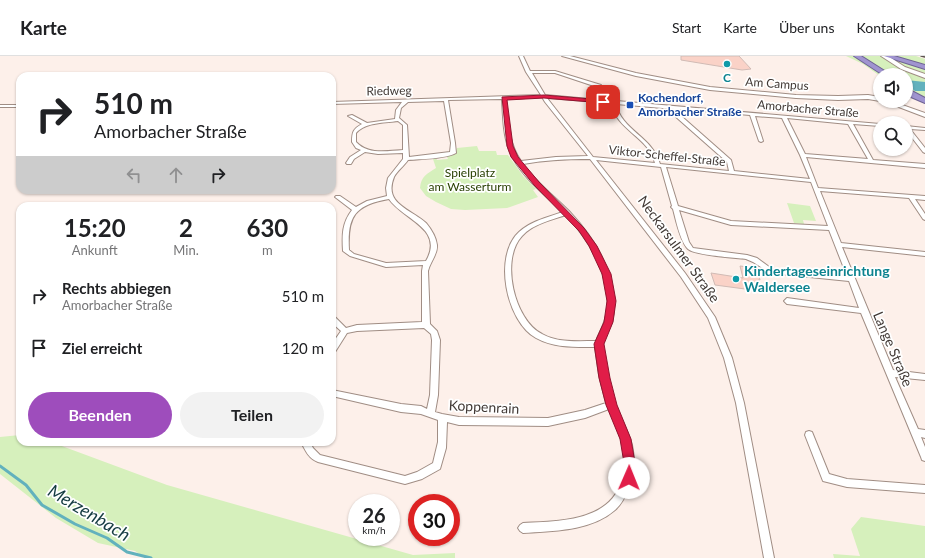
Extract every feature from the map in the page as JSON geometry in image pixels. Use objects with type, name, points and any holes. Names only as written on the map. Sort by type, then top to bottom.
[{"type":"highway","points":[[857,56],[877,68]]},
{"type":"highway","points":[[886,56],[925,67]]},
{"type":"highway","points":[[910,56],[925,61]]},
{"type":"highway","points":[[913,96],[925,101]]},
{"type":"main road","points":[[886,56],[896,64],[924,76]]},
{"type":"street","name":"Neckarsulmer Straße","points":[[521,56],[528,72],[544,96],[683,275],[710,317],[728,358],[740,403],[769,558]]},
{"type":"street","name":"Am Campus","points":[[564,56],[640,77],[722,91],[833,98],[873,97]]},
{"type":"street","name":"Am Campus","points":[[567,56],[578,60]]},
{"type":"street","points":[[528,72],[555,72],[599,86],[603,90],[603,102]]},
{"type":"street","name":"Amorbacher Straße","points":[[446,100],[544,96],[873,125]]},
{"type":"street","points":[[504,98],[510,146],[514,157],[567,214],[593,246],[606,274],[611,301],[608,322],[599,344],[611,405],[626,439],[630,463],[629,478],[611,507],[594,517],[575,523],[523,528]]},
{"type":"street","points":[[406,159],[453,153],[453,143],[446,100]]},
{"type":"street","name":"Riedweg","points":[[336,103],[446,100]]},
{"type":"street","points":[[391,197],[368,202],[355,209],[348,219],[345,243],[347,253],[386,265],[426,263],[432,257],[434,246],[429,231],[419,221],[397,206],[391,197],[390,188],[392,177],[406,159],[405,125],[399,120],[397,111],[406,101]]},
{"type":"street","points":[[613,102],[613,108],[618,116],[654,152],[660,165],[686,242],[691,249],[746,257],[755,260],[770,271],[852,279]]},
{"type":"street","points":[[0,106],[16,106]]},
{"type":"street","points":[[676,108],[678,116],[729,161],[732,173]]},
{"type":"street","points":[[906,108],[925,115]]},
{"type":"street","points":[[752,114],[761,141]]},
{"type":"street","points":[[350,116],[367,125]]},
{"type":"street","name":"Lange Straße","points":[[784,117],[803,155],[864,311],[925,457]]},
{"type":"street","points":[[399,120],[378,122],[359,128],[354,133],[355,144],[365,150],[375,152],[406,151]]},
{"type":"street","points":[[850,123],[872,162]]},
{"type":"street","points":[[913,128],[925,129]]},
{"type":"street","points":[[913,136],[925,151]]},
{"type":"street","points":[[349,163],[352,158],[365,150]]},
{"type":"street","points":[[803,155],[925,166]]},
{"type":"street","name":"Viktor-Scheffel-Straße","points":[[520,164],[538,159],[559,157],[592,158],[813,181]]},
{"type":"street","points":[[816,189],[925,198]]},
{"type":"street","points":[[911,197],[925,218]]},
{"type":"street","points":[[338,198],[344,200],[355,209]]},
{"type":"street","points":[[674,207],[731,223],[831,228]]},
{"type":"street","points":[[567,214],[532,226],[516,238],[509,263],[508,277],[511,296],[520,321],[535,334],[550,341],[564,344],[599,344]]},
{"type":"street","points":[[838,245],[925,254]]},
{"type":"street","points":[[426,263],[426,325],[434,333],[436,340],[434,395],[430,414]]},
{"type":"street","points":[[787,301],[864,311]]},
{"type":"street","points":[[336,322],[345,331]]},
{"type":"street","points":[[336,344],[345,331],[357,328],[426,325]]},
{"type":"street","points":[[890,373],[925,377]]},
{"type":"street","name":"Koppenrain","points":[[336,394],[400,408],[421,410],[442,418],[459,421],[548,422],[585,414],[611,405]]},
{"type":"street","points":[[307,446],[310,451],[318,458],[405,480],[419,476],[437,466],[442,452],[442,418]]},
{"type":"street","points":[[915,433],[925,434]]},
{"type":"street","points":[[810,435],[826,478],[847,483],[925,489]]},
{"type":"green space","points":[[846,56],[916,56],[925,59],[925,98],[913,97],[913,68],[873,68],[873,71],[863,64]]},
{"type":"green space","name":"Spielplatz am Wasserturm","points":[[477,146],[479,151],[496,151],[497,155],[508,155],[523,176],[536,189],[533,190],[538,197],[507,208],[465,210],[451,209],[426,196],[420,188],[425,176],[436,168],[433,159],[448,159],[447,157],[456,152],[457,148]]},
{"type":"green space","points":[[787,203],[810,206],[816,221],[803,220],[804,224],[794,223]]},
{"type":"green space","points":[[16,435],[16,446],[62,446],[167,485],[348,537],[348,546],[381,546],[413,555],[455,553],[455,558],[145,558],[135,551],[98,543],[56,518],[0,474],[0,437]]},
{"type":"green space","points":[[861,517],[925,526],[925,558],[834,558],[833,554],[860,556],[851,529]]},
{"type":"water","points":[[913,81],[925,82],[925,91],[915,91],[913,89]]},
{"type":"building","name":"C","points":[[681,56],[739,56],[751,69],[742,70],[681,60]]},
{"type":"building","name":"Kindertageseinrichtung Waldersee","points":[[740,266],[757,268],[760,280],[758,280],[760,291],[715,285],[711,273],[743,278]]},
{"type":"waterway","name":"Merzenbach","points":[[0,466],[26,485],[42,505],[75,524],[107,538],[127,552],[151,558]]},
{"type":"railway","points":[[921,56],[925,57]]},
{"type":"place","name":"C","points":[[727,64]]},
{"type":"place","name":"Kochendorf, Amorbacher Straße","points":[[630,105]]},
{"type":"place","name":"Kindertageseinrichtung Waldersee","points":[[736,279]]},
{"type":"route","points":[[603,102],[544,96],[504,98],[510,146],[514,157],[582,230],[593,246],[606,274],[611,301],[608,322],[599,344],[611,405],[626,439],[630,463],[629,478]]}]
